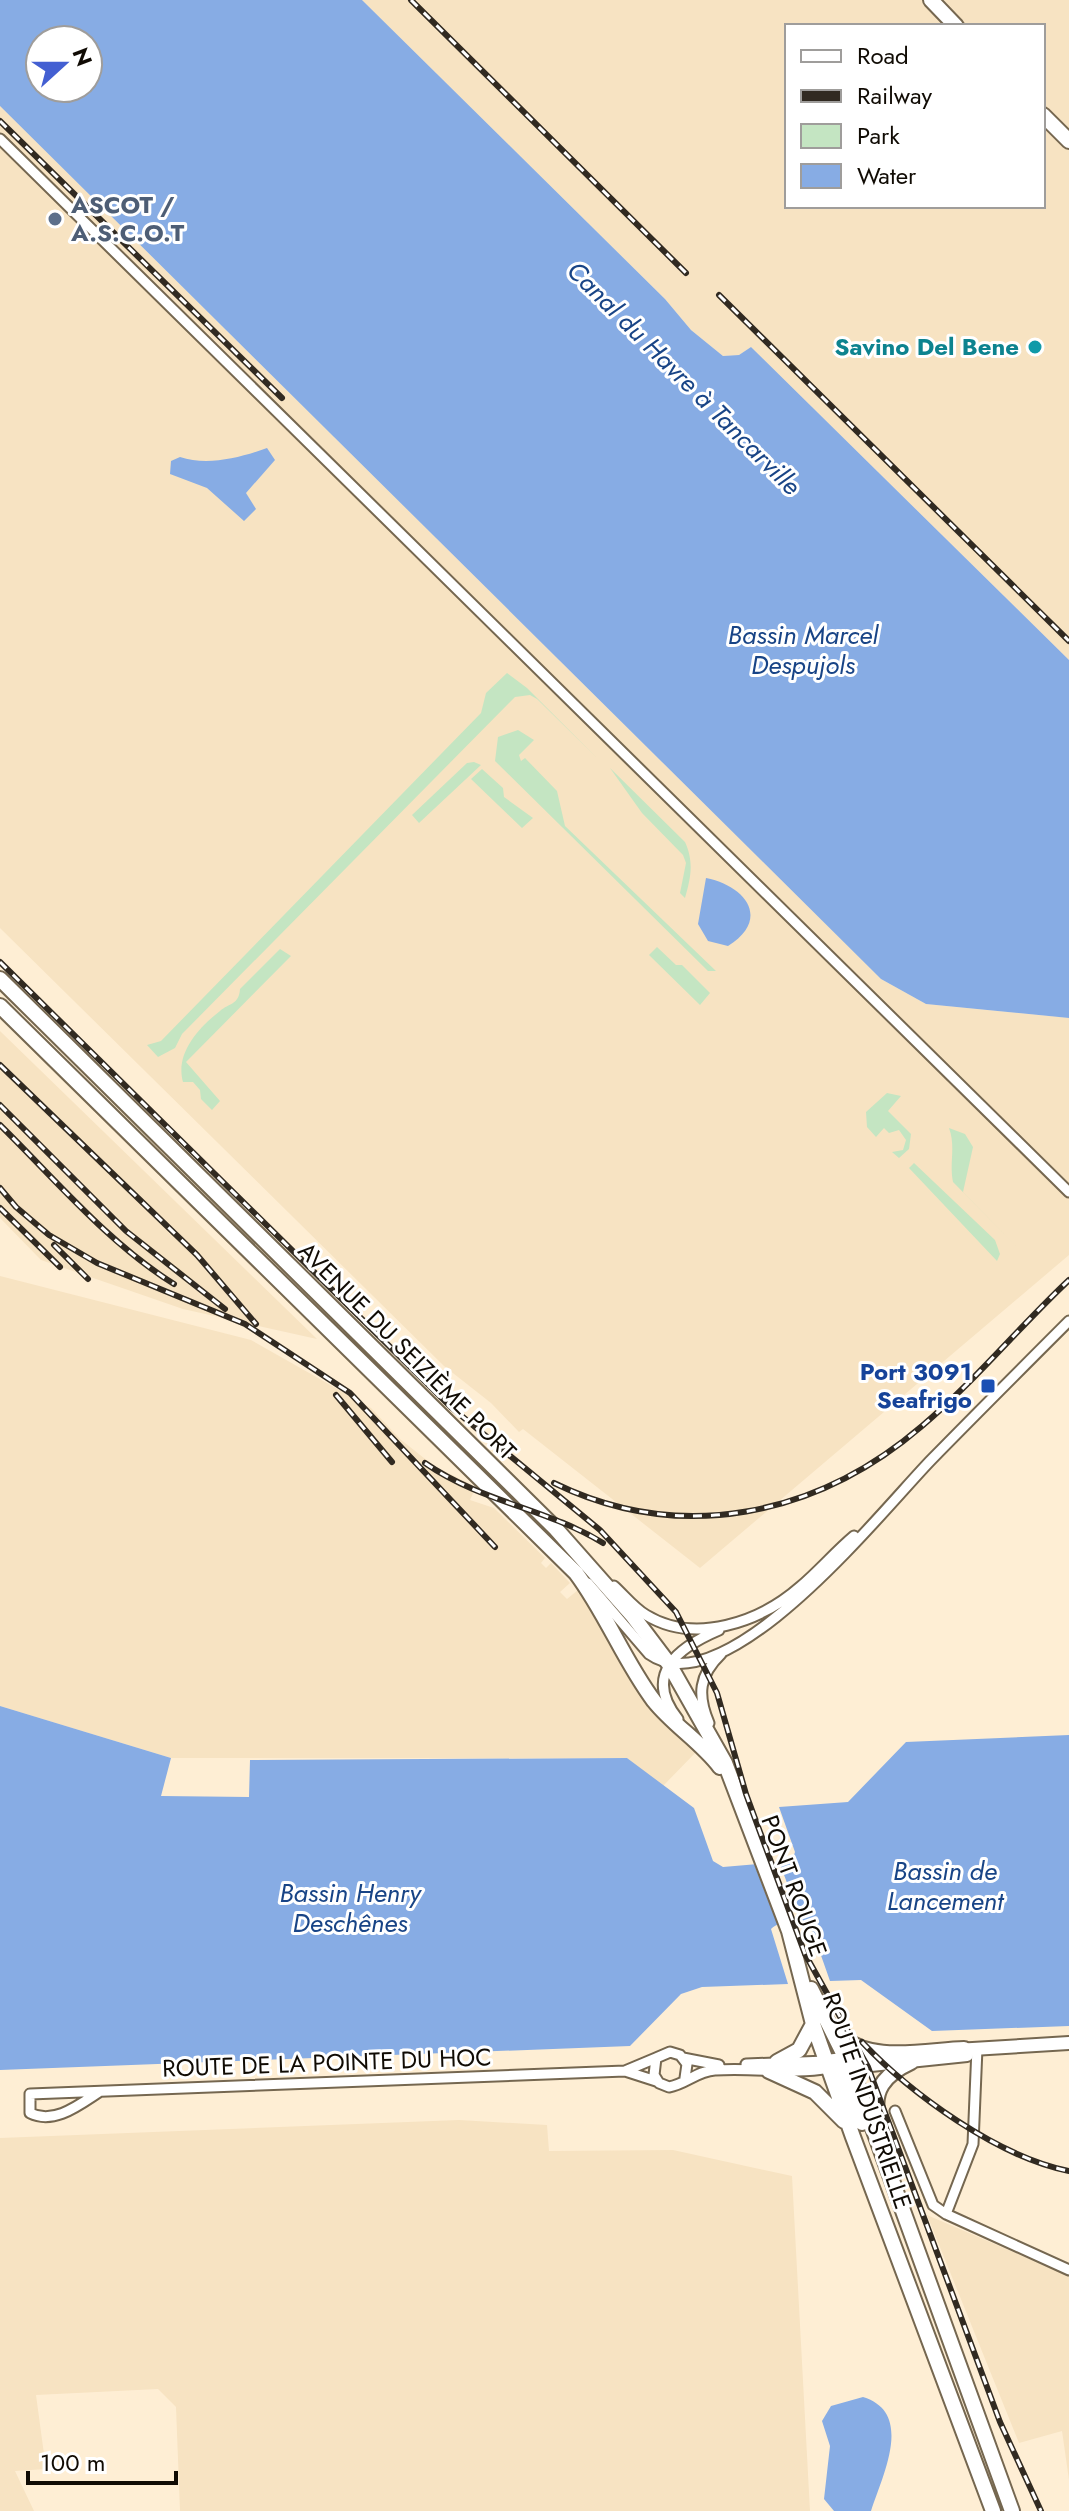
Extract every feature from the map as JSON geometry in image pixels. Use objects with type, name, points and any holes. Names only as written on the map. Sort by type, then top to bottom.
[{"type":"main road","points":[[931,0],[954,24]]},
{"type":"main road","points":[[1045,117],[1069,141]]},
{"type":"main road","name":"AVENUE DU SEIZIÈME PORT","points":[[0,979],[556,1529],[632,1615],[669,1664],[725,1763],[744,1812]]},
{"type":"main road","name":"AVENUE DU SEIZIÈME PORT","points":[[0,1006],[576,1573],[603,1609],[648,1693],[689,1731],[735,1791]]},
{"type":"main road","name":"PONT ROUGE","points":[[744,1812],[803,1975]]},
{"type":"main road","name":"ROUTE INDUSTRIELLE","points":[[803,1975],[838,2066],[853,2137],[993,2511]]},
{"type":"main road","points":[[853,2137],[827,2102],[773,2066],[799,2050],[820,2020],[860,2050],[973,2050]]},
{"type":"main road","name":"ROUTE INDUSTRIELLE","points":[[820,2020],[838,2066]]},
{"type":"main road","points":[[911,2062],[883,2080],[874,2102],[975,2379],[998,2472]]},
{"type":"main road","points":[[838,2066],[935,2297],[1012,2511]]},
{"type":"street","points":[[0,139],[1069,1192]]},
{"type":"street","points":[[576,1573],[603,1597],[649,1654],[669,1664],[694,1663],[731,1646],[797,1602],[872,1521],[1069,1321]]},
{"type":"street","points":[[689,1731],[666,1699],[665,1676],[669,1664],[689,1643],[784,1601],[872,1521]]},
{"type":"street","points":[[556,1529],[643,1613],[660,1622],[693,1629],[737,1622]]},
{"type":"street","points":[[725,1763],[705,1713],[700,1687],[707,1669],[731,1646]]},
{"type":"street","points":[[838,2066],[973,2050],[1069,2043]]},
{"type":"street","points":[[773,2066],[717,2070],[685,2078],[675,2086],[657,2081],[653,2069],[656,2058],[670,2052],[717,2066],[773,2066],[838,2066],[911,2062],[973,2050]]},
{"type":"street","points":[[946,2214],[973,2144],[973,2050]]},
{"type":"street","name":"ROUTE DE LA POINTE DU HOC","points":[[625,2071],[656,2058]]},
{"type":"street","points":[[683,2058],[687,2064],[685,2078]]},
{"type":"street","name":"ROUTE DE LA POINTE DU HOC","points":[[99,2092],[65,2113],[40,2118],[30,2113],[30,2094],[625,2071],[657,2081]]},
{"type":"street","points":[[895,2111],[926,2195],[946,2214],[1069,2270]]},
{"type":"shaded area","points":[[362,0],[1069,0],[1069,660],[751,347],[739,355],[723,356],[691,330],[665,299]]},
{"type":"shaded area","points":[[0,106],[881,979],[926,1004],[1069,1018],[1069,1255],[700,1568],[523,1429],[519,1432],[491,1403],[444,1366],[0,928]]},
{"type":"shaded area","points":[[0,1031],[317,1339],[183,1309],[41,1260],[0,1218]]},
{"type":"shaded area","points":[[0,1276],[251,1340],[371,1408],[400,1439],[434,1466],[476,1487],[470,1500],[494,1508],[545,1558],[541,1563],[546,1568],[551,1563],[570,1583],[560,1592],[567,1599],[578,1590],[699,1749],[663,1786],[627,1758],[171,1758],[0,1706]]},
{"type":"shaded area","points":[[459,2120],[547,2125],[549,2151],[673,2150],[792,2176],[810,2511],[180,2511],[176,2407],[158,2389],[36,2395],[46,2469],[15,2471],[34,2511],[0,2511],[0,2138]]},
{"type":"shaded area","points":[[927,2215],[1069,2276],[1069,2480],[1062,2431],[1019,2443]]},
{"type":"green space","points":[[507,673],[527,688],[596,757],[537,699],[530,695],[515,697],[182,1034],[175,1048],[158,1057],[147,1045],[161,1041],[481,713],[486,693]]},
{"type":"green space","points":[[518,730],[534,740],[519,755],[521,761],[525,758],[557,791],[565,826],[716,971],[708,971],[495,761],[498,737]]},
{"type":"green space","points":[[467,763],[481,765],[419,823],[412,815]]},
{"type":"green space","points":[[610,768],[685,842],[691,870],[685,898],[680,893],[686,863],[683,855],[642,813]]},
{"type":"green space","points":[[482,769],[503,788],[504,797],[533,818],[522,828],[471,779]]},
{"type":"green space","points":[[657,947],[676,965],[682,965],[710,993],[700,1005],[649,955]]},
{"type":"green space","points":[[280,949],[291,956],[186,1062],[220,1101],[212,1110],[201,1099],[200,1090],[193,1082],[183,1082],[181,1072],[185,1052],[204,1025],[236,1001],[240,989]]},
{"type":"green space","points":[[887,1093],[901,1096],[888,1111],[911,1134],[909,1149],[899,1158],[892,1152],[903,1150],[906,1140],[899,1130],[889,1133],[884,1128],[876,1137],[867,1127],[866,1112]]},
{"type":"green space","points":[[949,1128],[965,1134],[973,1147],[963,1192],[1017,1247],[953,1182]]},
{"type":"green space","points":[[914,1163],[995,1240],[1000,1254],[997,1261],[909,1168]]},
{"type":"water","name":"Bassin Marcel Despujols","points":[[0,0],[362,0],[665,299],[691,330],[723,356],[739,355],[751,347],[1069,660],[1069,1018],[926,1004],[881,979],[0,106]]},
{"type":"water","points":[[267,448],[275,460],[246,493],[256,509],[244,521],[207,488],[170,474],[171,461],[180,457],[201,461],[224,460]]},
{"type":"water","points":[[706,878],[732,888],[748,905],[748,925],[741,936],[728,946],[708,941],[698,924]]},
{"type":"water","name":"Bassin Henry Deschênes","points":[[0,1706],[171,1758],[161,1796],[249,1797],[250,1760],[627,1758],[694,1808],[713,1861],[723,1867],[792,1861],[795,1852],[779,1807],[848,1802],[906,1742],[1069,1735],[1069,2026],[932,2031],[861,1980],[830,1981],[811,1927],[791,1922],[771,1929],[788,1984],[702,1987],[681,1994],[630,2046],[0,2070]]},
{"type":"water","points":[[863,2397],[879,2405],[888,2417],[891,2447],[887,2464],[871,2511],[834,2511],[824,2499],[830,2446],[822,2421],[831,2406]]},
{"type":"pier","points":[[778,1859],[803,1925],[779,1928],[753,1861]]},
{"type":"railway","points":[[411,0],[686,273]]},
{"type":"railway","points":[[0,121],[282,398]]},
{"type":"railway","points":[[719,295],[1069,641]]},
{"type":"railway","points":[[0,962],[452,1408],[600,1530],[676,1612],[717,1693],[746,1794],[805,1954],[868,2067],[1000,2422],[1041,2511]]},
{"type":"railway","points":[[0,1065],[197,1255],[256,1324]]},
{"type":"railway","points":[[0,1105],[126,1231],[225,1309]]},
{"type":"railway","points":[[0,1125],[104,1230],[174,1284]]},
{"type":"railway","points":[[0,1188],[16,1207],[49,1235],[97,1263],[245,1324],[350,1393],[495,1547]]},
{"type":"railway","points":[[0,1208],[60,1267]]},
{"type":"railway","points":[[54,1245],[88,1279]]},
{"type":"railway","points":[[554,1483],[602,1502],[650,1513],[699,1516],[746,1512],[793,1500],[838,1482],[881,1457],[922,1426],[1069,1280]]},
{"type":"railway","points":[[336,1395],[392,1462]]},
{"type":"railway","points":[[425,1463],[469,1487],[559,1521],[603,1543]]},
{"type":"railway","points":[[862,2042],[905,2082],[957,2121],[1014,2152],[1069,2171]]},
{"type":"place","name":"ASCOT / A.S.C.O.T","points":[[55,219]]},
{"type":"place","name":"Savino Del Bene","points":[[1035,347]]},
{"type":"place","name":"Port 3091 Seafrigo","points":[[988,1386]]},
{"type":"water label","name":"Canal du Havre à Tancarville","points":[[684,378]]},
{"type":"water label","name":"Bassin de Lancement","points":[[945,1886]]}]
